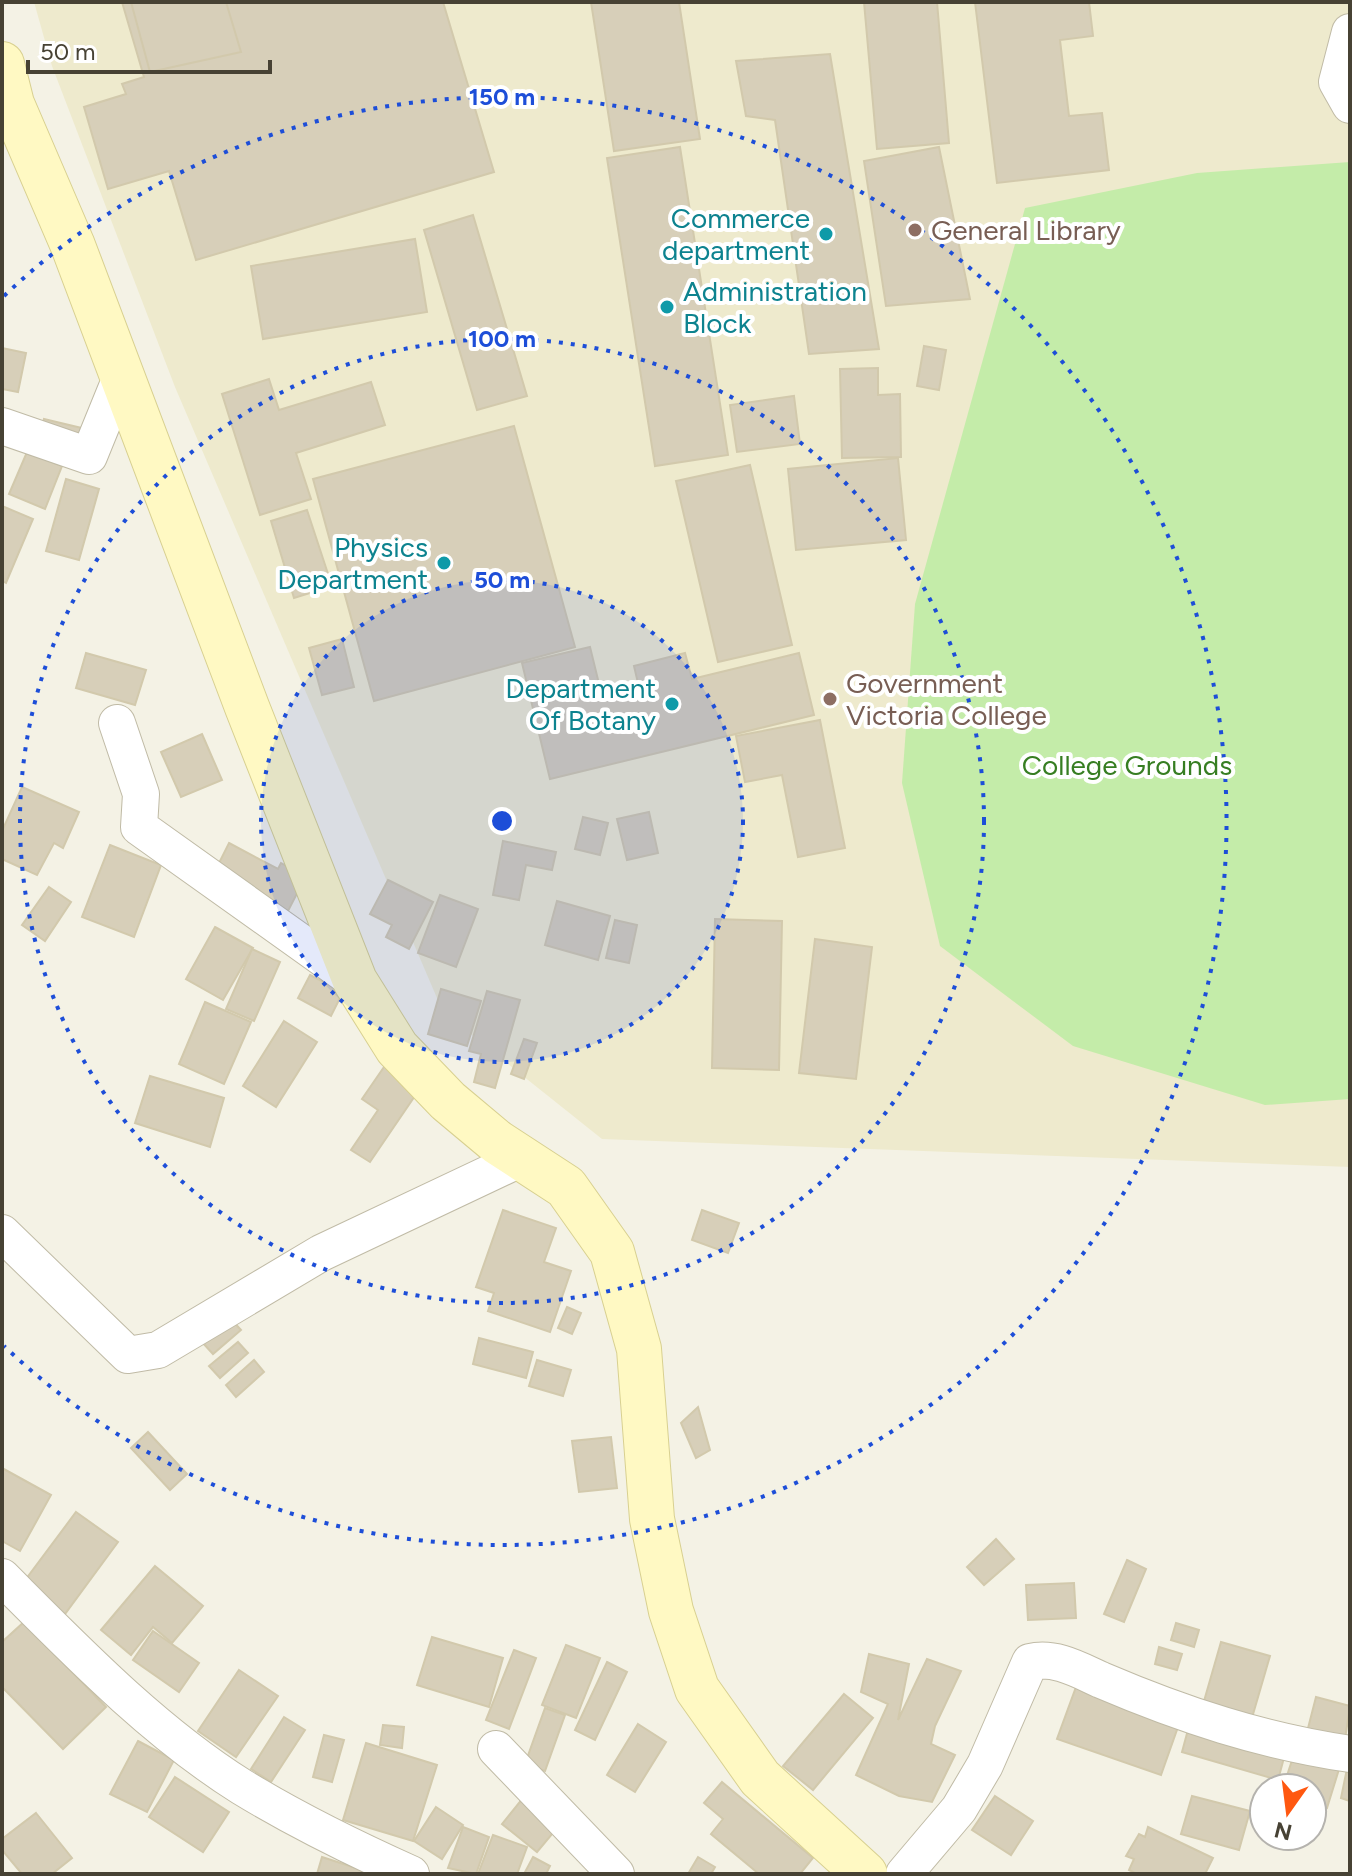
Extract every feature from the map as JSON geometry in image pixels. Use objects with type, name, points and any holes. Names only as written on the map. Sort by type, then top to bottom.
[{"type":"main road","points":[[2,64],[12,104],[73,246],[355,981],[397,1048],[448,1101],[522,1158],[566,1187],[612,1252],[639,1349],[652,1519],[671,1611],[697,1689],[760,1778],[843,1867]]},
{"type":"street","points":[[1350,32],[1337,82],[1350,105]]},
{"type":"street","points":[[2,426],[89,456],[122,375]]},
{"type":"street","points":[[117,723],[141,794],[139,827],[355,981]]},
{"type":"street","points":[[2,1233],[128,1355],[158,1350],[321,1253],[522,1158]]},
{"type":"street","points":[[2,1577],[161,1727],[240,1785],[333,1839],[411,1874]]},
{"type":"street","points":[[904,1874],[959,1809],[985,1765],[1030,1662],[1043,1659],[1068,1666],[1181,1714],[1254,1737],[1350,1754]]},
{"type":"street","points":[[496,1749],[616,1874]]},
{"type":"shaded area","name":"Government Victoria College","points":[[34,2],[1350,2],[1350,1167],[602,1139],[443,1012],[175,387],[52,66]]},
{"type":"green space","name":"College Grounds","points":[[1350,162],[1350,1099],[1265,1105],[1073,1046],[940,946],[902,783],[915,604],[1025,208],[1197,173]]},
{"type":"building","points":[[122,2],[443,2],[494,172],[196,260],[169,171],[108,189],[84,107],[126,94],[122,84],[144,77]]},
{"type":"building","points":[[131,2],[226,2],[241,52],[150,72]]},
{"type":"building","points":[[591,2],[679,2],[700,139],[614,151]]},
{"type":"building","points":[[864,2],[937,2],[949,143],[877,149]]},
{"type":"building","points":[[975,2],[1089,2],[1093,36],[1060,40],[1069,116],[1102,113],[1109,170],[997,183]]},
{"type":"building","name":"Commerce department","points":[[830,54],[879,349],[809,354],[775,120],[746,116],[736,61]]},
{"type":"building","name":"Administration Block","points":[[680,147],[728,455],[655,466],[607,158]]},
{"type":"building","name":"General Library","points":[[939,147],[970,299],[886,306],[864,161]]},
{"type":"building","points":[[473,215],[527,396],[477,410],[424,230]]},
{"type":"building","points":[[415,239],[427,312],[263,339],[251,266]]},
{"type":"building","points":[[924,346],[946,350],[939,390],[917,386]]},
{"type":"building","points":[[2,348],[26,353],[18,392],[2,389]]},
{"type":"building","points":[[878,368],[878,395],[900,394],[901,457],[842,458],[840,369]]},
{"type":"building","points":[[269,379],[279,410],[371,382],[385,425],[296,453],[311,499],[260,515],[222,394]]},
{"type":"building","points":[[794,396],[800,444],[737,452],[730,405]]},
{"type":"building","points":[[44,419],[86,429],[82,445],[40,435]]},
{"type":"building","name":"Physics Department","points":[[514,426],[575,647],[374,701],[313,479]]},
{"type":"building","points":[[27,452],[62,466],[45,509],[9,494]]},
{"type":"building","points":[[898,458],[906,540],[796,550],[788,469]]},
{"type":"building","points":[[750,465],[792,645],[718,662],[676,481]]},
{"type":"building","points":[[66,479],[99,489],[79,560],[46,551]]},
{"type":"building","points":[[2,506],[33,519],[6,583],[2,581]]},
{"type":"building","points":[[307,510],[332,586],[294,598],[271,521]]},
{"type":"building","points":[[342,639],[354,687],[322,695],[309,648]]},
{"type":"building","name":"Department Of Botany","points":[[590,647],[601,692],[638,683],[634,666],[685,653],[692,679],[799,653],[814,715],[550,779],[522,663]]},
{"type":"building","points":[[86,653],[146,670],[135,705],[76,688]]},
{"type":"building","points":[[820,720],[845,848],[798,857],[782,775],[745,782],[736,736]]},
{"type":"building","points":[[202,734],[222,780],[181,797],[161,752]]},
{"type":"building","points":[[22,787],[79,812],[63,848],[54,843],[37,875],[2,859],[2,831]]},
{"type":"building","points":[[649,812],[658,853],[627,860],[617,819]]},
{"type":"building","points":[[583,817],[608,823],[600,855],[575,849]]},
{"type":"building","points":[[503,841],[556,852],[552,870],[526,865],[519,900],[493,895]]},
{"type":"building","points":[[229,843],[278,869],[281,863],[306,876],[288,911],[214,873]]},
{"type":"building","points":[[110,845],[161,865],[134,937],[82,917]]},
{"type":"building","points":[[388,880],[433,902],[409,949],[386,937],[392,925],[370,914]]},
{"type":"building","points":[[49,887],[71,902],[45,941],[22,925]]},
{"type":"building","points":[[440,895],[478,909],[456,967],[418,953]]},
{"type":"building","points":[[557,901],[610,916],[598,960],[545,945]]},
{"type":"building","points":[[715,919],[782,921],[779,1070],[712,1068]]},
{"type":"building","points":[[615,920],[637,925],[629,963],[606,958]]},
{"type":"building","points":[[215,927],[253,948],[223,1000],[186,979]]},
{"type":"building","points":[[815,939],[872,947],[856,1079],[799,1073]]},
{"type":"building","points":[[252,949],[280,962],[254,1021],[226,1009]]},
{"type":"building","points":[[310,975],[343,992],[331,1016],[298,998]]},
{"type":"building","points":[[441,989],[481,1001],[467,1046],[428,1034]]},
{"type":"building","points":[[487,991],[520,1000],[495,1088],[474,1082],[481,1054],[469,1051]]},
{"type":"building","points":[[205,1002],[251,1022],[224,1084],[179,1064]]},
{"type":"building","points":[[284,1021],[317,1042],[276,1107],[243,1086]]},
{"type":"building","points":[[524,1039],[537,1043],[524,1079],[511,1074]]},
{"type":"building","points":[[386,1064],[421,1087],[370,1162],[351,1150],[378,1110],[362,1099]]},
{"type":"building","points":[[150,1076],[224,1098],[210,1147],[135,1123]]},
{"type":"building","points":[[503,1210],[556,1228],[544,1262],[571,1271],[550,1332],[488,1311],[494,1293],[476,1287]]},
{"type":"building","points":[[702,1210],[739,1223],[728,1253],[692,1240]]},
{"type":"building","points":[[567,1307],[581,1313],[572,1334],[558,1328]]},
{"type":"building","points":[[230,1318],[241,1330],[213,1354],[202,1342]]},
{"type":"building","points":[[479,1338],[533,1352],[526,1378],[473,1364]]},
{"type":"building","points":[[238,1342],[248,1353],[220,1378],[209,1366]]},
{"type":"building","points":[[254,1360],[264,1372],[236,1397],[226,1385]]},
{"type":"building","points":[[537,1360],[571,1370],[563,1396],[529,1386]]},
{"type":"building","points":[[698,1407],[710,1450],[696,1458],[681,1423]]},
{"type":"building","points":[[148,1432],[187,1474],[170,1490],[131,1448]]},
{"type":"building","points":[[611,1437],[617,1488],[579,1492],[572,1441]]},
{"type":"building","points":[[2,1468],[51,1495],[20,1551],[2,1541]]},
{"type":"building","points":[[76,1512],[118,1542],[65,1614],[23,1583]]},
{"type":"building","points":[[996,1539],[1014,1559],[984,1585],[967,1567]]},
{"type":"building","points":[[1127,1560],[1146,1569],[1124,1622],[1104,1614]]},
{"type":"building","points":[[155,1566],[203,1606],[172,1643],[153,1627],[131,1655],[101,1630]]},
{"type":"building","points":[[1074,1583],[1076,1618],[1028,1620],[1026,1585]]},
{"type":"building","points":[[24,1622],[106,1707],[63,1749],[2,1687],[2,1642]]},
{"type":"building","points":[[1176,1623],[1199,1630],[1194,1647],[1171,1640]]},
{"type":"building","points":[[153,1631],[199,1663],[179,1692],[133,1660]]},
{"type":"building","points":[[432,1637],[503,1658],[489,1707],[417,1685]]},
{"type":"building","points":[[1221,1642],[1270,1656],[1249,1728],[1200,1715]]},
{"type":"building","points":[[566,1645],[600,1658],[576,1718],[542,1705]]},
{"type":"building","points":[[1159,1647],[1182,1654],[1177,1670],[1155,1664]]},
{"type":"building","points":[[514,1650],[536,1658],[509,1729],[486,1720]]},
{"type":"building","points":[[869,1654],[909,1664],[898,1720],[927,1659],[961,1671],[935,1726],[931,1744],[955,1755],[932,1802],[899,1796],[856,1775],[888,1704],[861,1692]]},
{"type":"building","points":[[607,1662],[627,1672],[595,1740],[575,1730]]},
{"type":"building","points":[[239,1670],[278,1696],[236,1757],[198,1731]]},
{"type":"building","points":[[1076,1687],[1179,1724],[1161,1775],[1057,1739]]},
{"type":"building","points":[[844,1694],[873,1718],[813,1790],[783,1766]]},
{"type":"building","points":[[1316,1697],[1350,1706],[1344,1746],[1306,1736]]},
{"type":"building","points":[[545,1708],[565,1715],[545,1771],[525,1764]]},
{"type":"building","points":[[284,1717],[305,1730],[271,1782],[251,1769]]},
{"type":"building","points":[[638,1724],[666,1742],[635,1792],[607,1775]]},
{"type":"building","points":[[383,1725],[404,1727],[402,1748],[380,1745]]},
{"type":"building","points":[[1189,1726],[1285,1754],[1280,1772],[1251,1772],[1182,1752]]},
{"type":"building","points":[[324,1735],[344,1740],[332,1782],[313,1777]]},
{"type":"building","points":[[138,1741],[174,1760],[147,1812],[110,1794]]},
{"type":"building","points":[[366,1743],[437,1765],[413,1841],[343,1820]]},
{"type":"building","points":[[1295,1751],[1340,1766],[1328,1805],[1328,1772],[1288,1772]]},
{"type":"building","points":[[1350,1759],[1350,1801],[1341,1798]]},
{"type":"building","points":[[175,1777],[229,1812],[203,1852],[149,1817]]},
{"type":"building","points":[[722,1782],[813,1858],[800,1874],[759,1874],[711,1834],[723,1819],[704,1803]]},
{"type":"building","points":[[995,1796],[1033,1821],[1011,1855],[972,1830]]},
{"type":"building","points":[[1192,1796],[1248,1810],[1239,1850],[1181,1834]]},
{"type":"building","points":[[523,1798],[558,1827],[537,1852],[502,1824]]},
{"type":"building","points":[[436,1807],[463,1825],[442,1859],[414,1841]]},
{"type":"building","points":[[36,1813],[72,1858],[52,1874],[22,1874],[2,1850],[2,1839]]},
{"type":"building","points":[[463,1827],[489,1837],[476,1874],[448,1868]]},
{"type":"building","points":[[1148,1827],[1213,1858],[1205,1874],[1137,1874],[1129,1870],[1134,1859],[1126,1856],[1139,1834],[1145,1837]]},
{"type":"building","points":[[493,1835],[527,1847],[517,1874],[478,1874]]},
{"type":"building","points":[[322,1857],[362,1870],[361,1874],[317,1874]]},
{"type":"building","points":[[533,1857],[550,1866],[546,1874],[524,1874]]},
{"type":"building","points":[[698,1857],[715,1867],[711,1874],[688,1874]]},
{"type":"place","name":"General Library","points":[[915,230]]},
{"type":"place","name":"Commerce department","points":[[826,234]]},
{"type":"place","name":"Administration Block","points":[[667,307]]},
{"type":"place","name":"Physics Department","points":[[444,563]]},
{"type":"place","name":"Government Victoria College","points":[[830,699]]},
{"type":"place","name":"Department Of Botany","points":[[672,704]]}]
